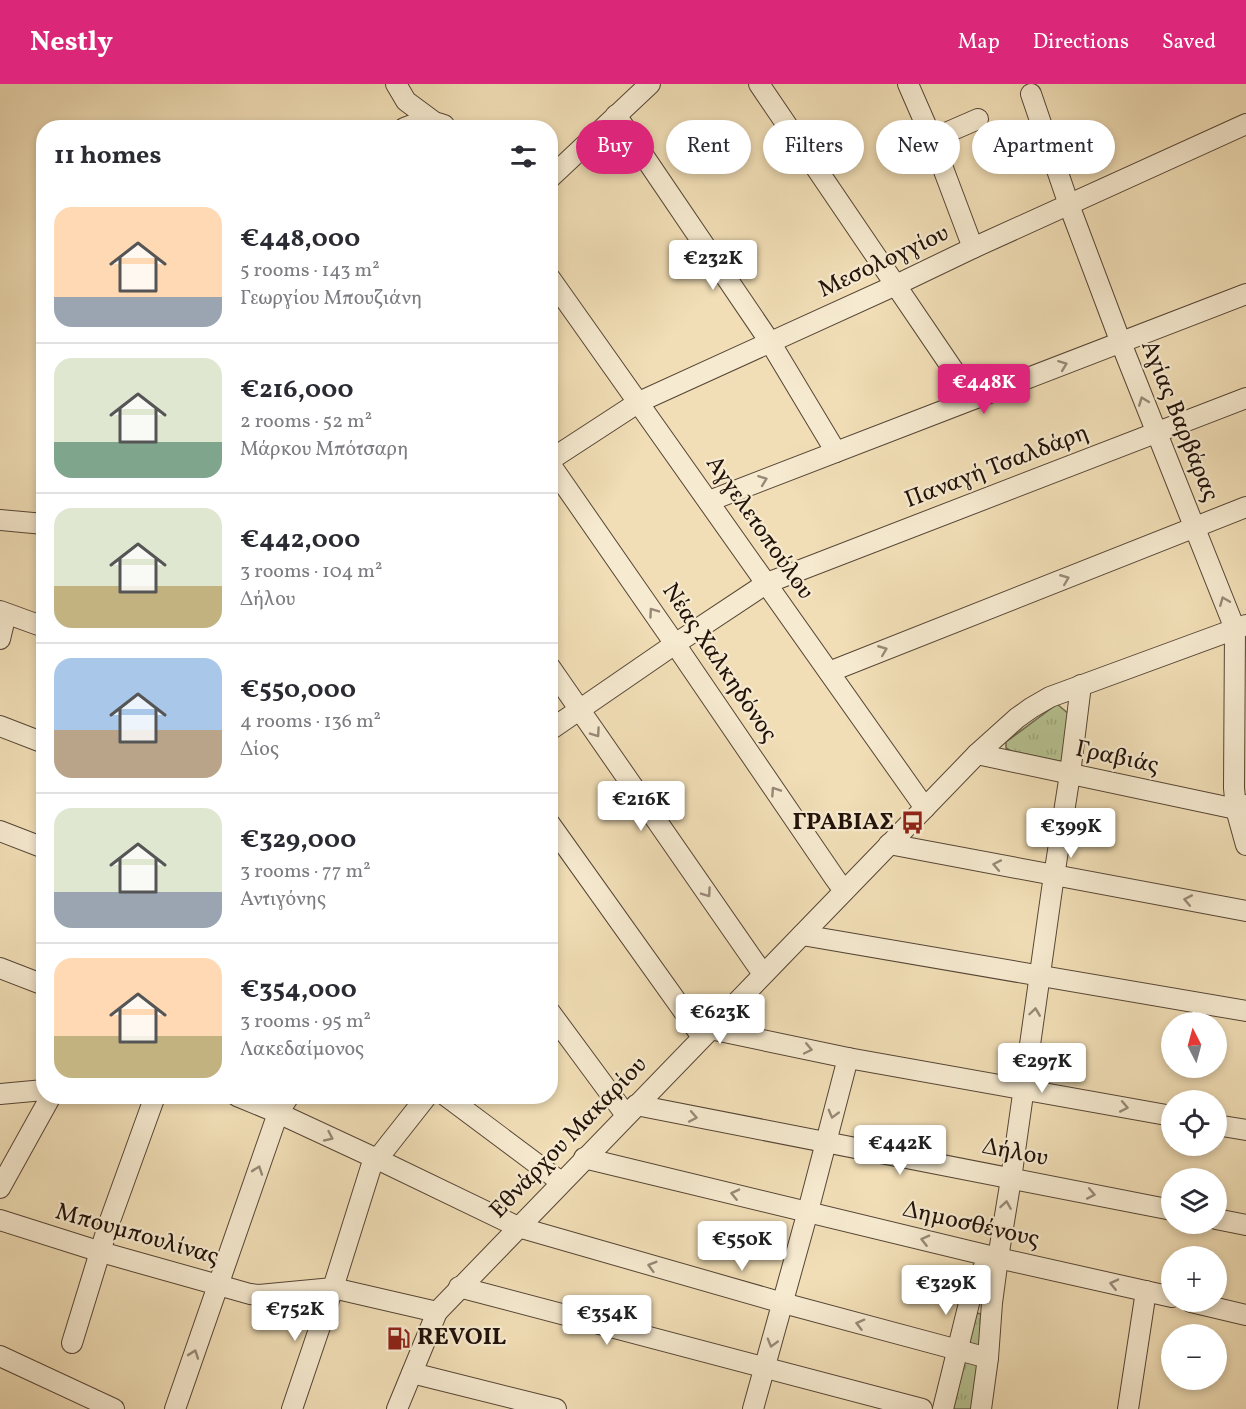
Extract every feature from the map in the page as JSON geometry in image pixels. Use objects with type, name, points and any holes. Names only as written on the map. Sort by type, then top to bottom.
[{"type":"street","points":[[396,84],[406,101],[433,120]]},
{"type":"street","points":[[558,170],[650,84]]},
{"type":"street","points":[[759,84],[973,399]]},
{"type":"street","points":[[908,84],[924,120]]},
{"type":"street","name":"Αγίας Βαρβάρας","points":[[1031,94],[1120,342],[1194,528],[1240,627],[1234,788],[1241,807],[1246,845]]},
{"type":"street","points":[[616,115],[770,342],[836,452]]},
{"type":"street","points":[[960,127],[978,119]]},
{"type":"street","name":"Μεσολογγίου","points":[[558,457],[639,402],[1246,124]]},
{"type":"street","points":[[945,174],[973,248]]},
{"type":"street","name":"Αγγελετοπούλου","points":[[558,289],[925,808]]},
{"type":"street","points":[[709,501],[1246,294]]},
{"type":"street","name":"Παναγή Τσαλδάρη","points":[[558,725],[767,584],[1246,398]]},
{"type":"street","name":"Νέας Χαλκηδόνος","points":[[558,474],[844,891]]},
{"type":"street","points":[[829,672],[1246,507]]},
{"type":"street","points":[[0,520],[36,523]]},
{"type":"street","points":[[0,639],[3,613],[36,624]]},
{"type":"street","name":"Εθνάρχου Μακαρίου","points":[[397,1409],[437,1312],[459,1287],[997,735],[1031,708],[1050,697],[1240,627]]},
{"type":"street","points":[[558,679],[763,974]]},
{"type":"street","points":[[981,1409],[998,1258],[1070,774],[1081,685]]},
{"type":"street","points":[[0,726],[36,740]]},
{"type":"street","name":"Γραβιάς","points":[[977,754],[1241,807]]},
{"type":"street","points":[[0,831],[36,845]]},
{"type":"street","points":[[558,835],[706,1033],[1161,1114]]},
{"type":"street","points":[[889,844],[1246,911]]},
{"type":"street","points":[[802,935],[1246,1011]]},
{"type":"street","points":[[0,968],[36,982]]},
{"type":"street","points":[[558,1022],[631,1110]]},
{"type":"street","points":[[753,1409],[848,1058]]},
{"type":"street","points":[[0,1094],[36,1091]]},
{"type":"street","points":[[0,1188],[47,1104]]},
{"type":"street","points":[[72,1342],[108,1226],[152,1104]]},
{"type":"street","points":[[256,1104],[518,1227],[783,1303],[988,1358]]},
{"type":"street","points":[[175,1409],[278,1113],[284,1104]]},
{"type":"street","points":[[292,1409],[371,1167],[421,1104]]},
{"type":"street","points":[[457,1104],[561,1182]]},
{"type":"street","name":"Δήλου","points":[[631,1110],[825,1142],[1161,1208]]},
{"type":"street","points":[[1227,1127],[1246,1130]]},
{"type":"street","name":"Δημοσθένους","points":[[584,1158],[998,1258],[1161,1294]]},
{"type":"street","name":"Μπουμπουλίνας","points":[[0,1220],[101,1252],[242,1292],[259,1294],[333,1288],[437,1312]]},
{"type":"street","points":[[1227,1221],[1246,1225]]},
{"type":"street","points":[[943,1409],[973,1287],[985,1265],[998,1258]]},
{"type":"street","points":[[459,1287],[922,1409]]},
{"type":"street","points":[[1128,1409],[1146,1291]]},
{"type":"street","points":[[1227,1311],[1246,1315]]},
{"type":"street","points":[[0,1356],[114,1409]]},
{"type":"street","points":[[412,1372],[556,1409]]},
{"type":"green space","points":[[1057,704],[1070,715],[1063,762],[1006,748],[1006,742]]},
{"type":"green space","points":[[970,1311],[988,1316],[982,1352],[962,1345]]},
{"type":"green space","points":[[958,1355],[981,1362],[974,1409],[946,1409]]},
{"type":"place","name":"ΓΡΑΒΙΑΣ","points":[[912,823]]},
{"type":"place","name":"REVOIL","points":[[399,1338]]}]
